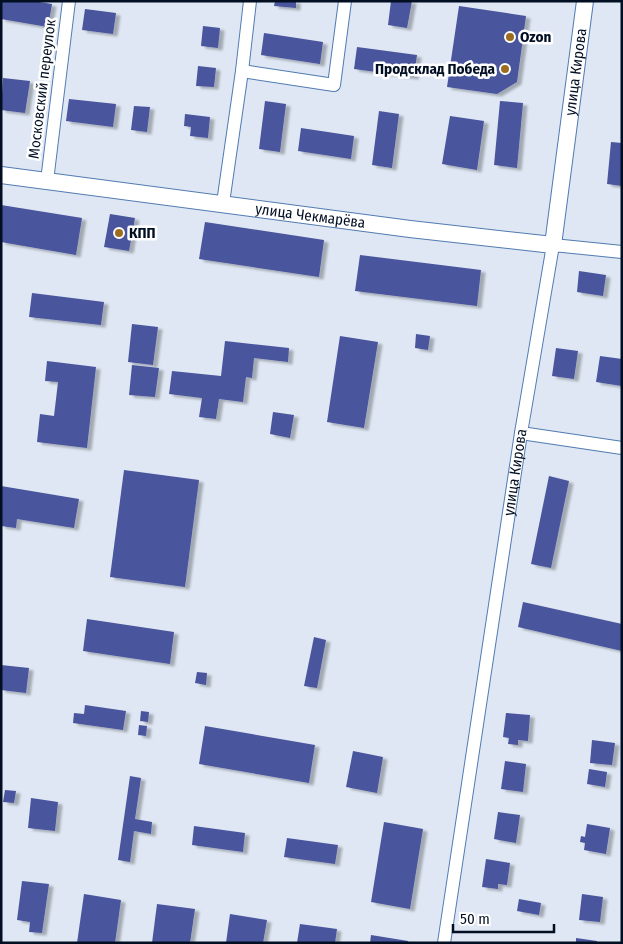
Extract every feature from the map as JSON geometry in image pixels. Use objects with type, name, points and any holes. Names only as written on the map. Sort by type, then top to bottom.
[{"type":"street","name":"Московский переулок","points":[[47,181],[69,1]]},
{"type":"street","points":[[223,203],[250,1]]},
{"type":"street","points":[[242,71],[334,85],[345,1]]},
{"type":"street","name":"улица Кирова","points":[[444,943],[521,433],[553,245],[585,1]]},
{"type":"street","name":"улица Чекмарёва","points":[[1,174],[410,229],[622,252]]},
{"type":"street","points":[[521,433],[622,448]]},
{"type":"building","points":[[1,1],[33,1],[52,4],[48,27],[1,19]]},
{"type":"building","points":[[275,1],[296,1],[296,8],[274,6]]},
{"type":"building","points":[[391,1],[412,1],[407,28],[388,25]]},
{"type":"building","points":[[459,6],[526,16],[517,82],[497,94],[447,87]]},
{"type":"building","points":[[85,9],[116,13],[113,34],[82,30]]},
{"type":"building","points":[[203,26],[220,28],[218,48],[201,46]]},
{"type":"building","points":[[264,33],[323,42],[320,64],[261,55]]},
{"type":"building","points":[[357,47],[417,55],[414,77],[354,69]]},
{"type":"building","points":[[198,66],[216,68],[214,87],[196,86]]},
{"type":"building","points":[[3,78],[30,81],[25,113],[1,110]]},
{"type":"building","points":[[69,99],[116,104],[113,127],[66,121]]},
{"type":"building","points":[[265,101],[286,104],[280,152],[259,149]]},
{"type":"building","points":[[500,101],[523,103],[517,168],[494,165]]},
{"type":"building","points":[[134,106],[150,107],[147,132],[131,130]]},
{"type":"building","points":[[379,111],[399,114],[392,168],[372,165]]},
{"type":"building","points":[[185,114],[210,117],[208,138],[190,136],[191,127],[184,126]]},
{"type":"building","points":[[450,116],[484,121],[477,170],[442,164]]},
{"type":"building","points":[[301,128],[354,136],[351,159],[298,151]]},
{"type":"building","points":[[611,142],[622,143],[622,186],[607,184]]},
{"type":"building","points":[[1,205],[82,218],[76,255],[1,242]]},
{"type":"building","name":"КПП","points":[[110,214],[135,218],[129,251],[104,247]]},
{"type":"building","points":[[205,222],[324,240],[319,277],[199,259]]},
{"type":"building","points":[[360,255],[481,270],[477,306],[355,291]]},
{"type":"building","points":[[579,271],[606,275],[603,296],[577,292]]},
{"type":"building","points":[[32,293],[104,302],[101,325],[29,317]]},
{"type":"building","points":[[132,324],[158,327],[153,365],[128,362]]},
{"type":"building","points":[[416,334],[430,336],[428,350],[415,348]]},
{"type":"building","points":[[340,336],[378,342],[364,428],[327,422]]},
{"type":"building","points":[[225,341],[289,348],[288,362],[254,358],[252,378],[246,377],[243,402],[219,399],[216,419],[199,417],[202,398],[169,394],[172,371],[221,376]]},
{"type":"building","points":[[556,348],[578,351],[574,379],[552,376]]},
{"type":"building","points":[[600,356],[622,359],[622,386],[596,382]]},
{"type":"building","points":[[47,361],[96,367],[87,448],[37,442],[40,414],[54,416],[58,382],[45,381]]},
{"type":"building","points":[[132,365],[159,368],[155,397],[129,395]]},
{"type":"building","points":[[273,412],[294,415],[290,438],[270,434]]},
{"type":"building","points":[[124,470],[199,480],[185,587],[110,577]]},
{"type":"building","points":[[549,476],[569,481],[551,568],[531,564]]},
{"type":"building","points":[[1,486],[79,499],[74,528],[17,519],[16,528],[1,526]]},
{"type":"building","points":[[523,602],[622,624],[622,651],[518,627]]},
{"type":"building","points":[[87,619],[174,632],[170,664],[83,651]]},
{"type":"building","points":[[314,637],[326,640],[317,688],[304,686]]},
{"type":"building","points":[[1,665],[29,668],[26,693],[1,690]]},
{"type":"building","points":[[197,672],[207,673],[206,685],[195,683]]},
{"type":"building","points":[[85,705],[126,711],[123,730],[73,723],[74,713],[84,714]]},
{"type":"building","points":[[141,711],[149,712],[148,722],[140,721]]},
{"type":"building","points":[[506,713],[530,715],[528,741],[518,740],[518,745],[508,744],[509,738],[503,737]]},
{"type":"building","points":[[139,725],[147,726],[146,736],[138,735]]},
{"type":"building","points":[[205,726],[315,745],[309,783],[199,764]]},
{"type":"building","points":[[592,740],[615,743],[612,765],[590,763]]},
{"type":"building","points":[[353,751],[383,757],[377,793],[346,787]]},
{"type":"building","points":[[505,761],[526,764],[523,792],[501,789]]},
{"type":"building","points":[[589,769],[607,772],[605,787],[587,784]]},
{"type":"building","points":[[130,776],[141,778],[135,819],[152,822],[151,834],[134,831],[130,862],[118,860]]},
{"type":"building","points":[[5,790],[16,791],[14,803],[3,802]]},
{"type":"building","points":[[31,798],[58,802],[55,831],[28,828]]},
{"type":"building","points":[[498,812],[520,815],[516,843],[494,839]]},
{"type":"building","points":[[384,822],[423,829],[410,909],[371,902]]},
{"type":"building","points":[[587,824],[610,828],[606,854],[584,850],[585,843],[580,842],[581,836],[585,837]]},
{"type":"building","points":[[194,826],[245,833],[243,852],[192,845]]},
{"type":"building","points":[[287,838],[338,845],[335,864],[284,857]]},
{"type":"building","points":[[486,859],[510,863],[507,885],[498,884],[498,889],[482,887]]},
{"type":"building","points":[[22,881],[49,884],[42,933],[29,932],[30,922],[17,920]]},
{"type":"building","points":[[84,894],[121,900],[115,943],[77,943]]},
{"type":"building","points":[[582,894],[603,897],[600,922],[579,920]]},
{"type":"building","points":[[519,899],[541,903],[539,915],[517,911]]},
{"type":"building","points":[[157,904],[195,909],[190,943],[152,943]]},
{"type":"building","points":[[230,914],[267,920],[263,943],[226,943]]},
{"type":"building","points":[[300,924],[337,929],[335,943],[297,943]]},
{"type":"building","points":[[371,935],[408,941],[408,943],[370,943]]},
{"type":"building","points":[[576,938],[597,941],[597,943],[576,943]]},
{"type":"place","name":"Ozon","points":[[510,37]]},
{"type":"place","name":"Продсклад Победа","points":[[505,69]]},
{"type":"place","name":"КПП","points":[[119,233]]}]
